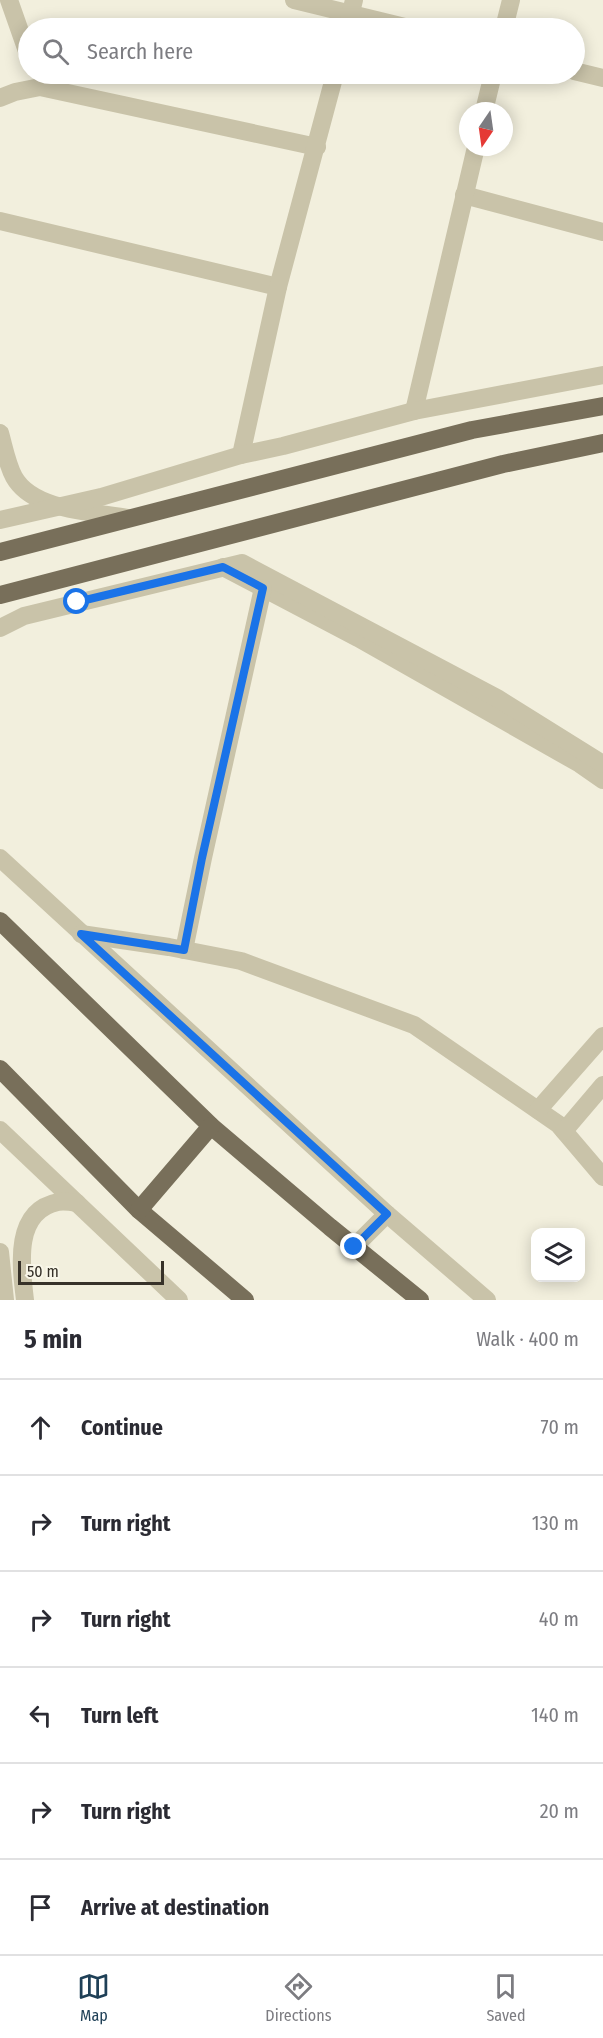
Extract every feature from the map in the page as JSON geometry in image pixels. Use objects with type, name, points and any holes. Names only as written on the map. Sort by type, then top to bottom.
[{"type":"main road","points":[[0,552],[472,430],[603,406]]},
{"type":"main road","points":[[0,595],[502,464],[602,445]]},
{"type":"main road","points":[[0,921],[211,1126],[420,1300]]},
{"type":"main road","points":[[0,1069],[139,1209],[245,1300]]},
{"type":"main road","points":[[139,1209],[211,1126]]},
{"type":"street","points":[[9,0],[18,26]]},
{"type":"street","points":[[294,0],[367,18]]},
{"type":"street","points":[[506,18],[511,0]]},
{"type":"street","points":[[585,74],[603,78]]},
{"type":"street","points":[[0,98],[30,84]]},
{"type":"street","points":[[55,84],[317,147]]},
{"type":"street","points":[[241,455],[278,287],[333,84]]},
{"type":"street","points":[[486,102],[491,84]]},
{"type":"street","points":[[414,411],[474,156]]},
{"type":"street","points":[[464,195],[603,232]]},
{"type":"street","points":[[0,220],[278,287]]},
{"type":"street","points":[[0,520],[100,497],[241,455],[414,411],[603,375]]},
{"type":"street","points":[[0,433],[14,477],[26,492],[57,507],[128,518]]},
{"type":"street","points":[[0,628],[24,616],[242,563],[497,698],[603,764]]},
{"type":"street","points":[[223,567],[357,638],[603,780]]},
{"type":"street","points":[[184,950],[202,858],[263,588]]},
{"type":"street","points":[[0,858],[387,1214],[487,1300]]},
{"type":"street","points":[[81,934],[241,961],[414,1025],[558,1124],[603,1178]]},
{"type":"street","points":[[538,1110],[603,1036]]},
{"type":"street","points":[[564,1131],[603,1085]]},
{"type":"street","points":[[0,1130],[179,1300]]},
{"type":"street","points":[[25,1300],[21,1243],[28,1224],[38,1212],[57,1202],[77,1203]]},
{"type":"street","points":[[354,1247],[387,1214]]},
{"type":"street","points":[[0,1252],[5,1300]]},
{"type":"route","points":[[77,602],[223,567],[263,588],[202,858],[184,950],[81,934],[387,1214],[354,1247]]}]
